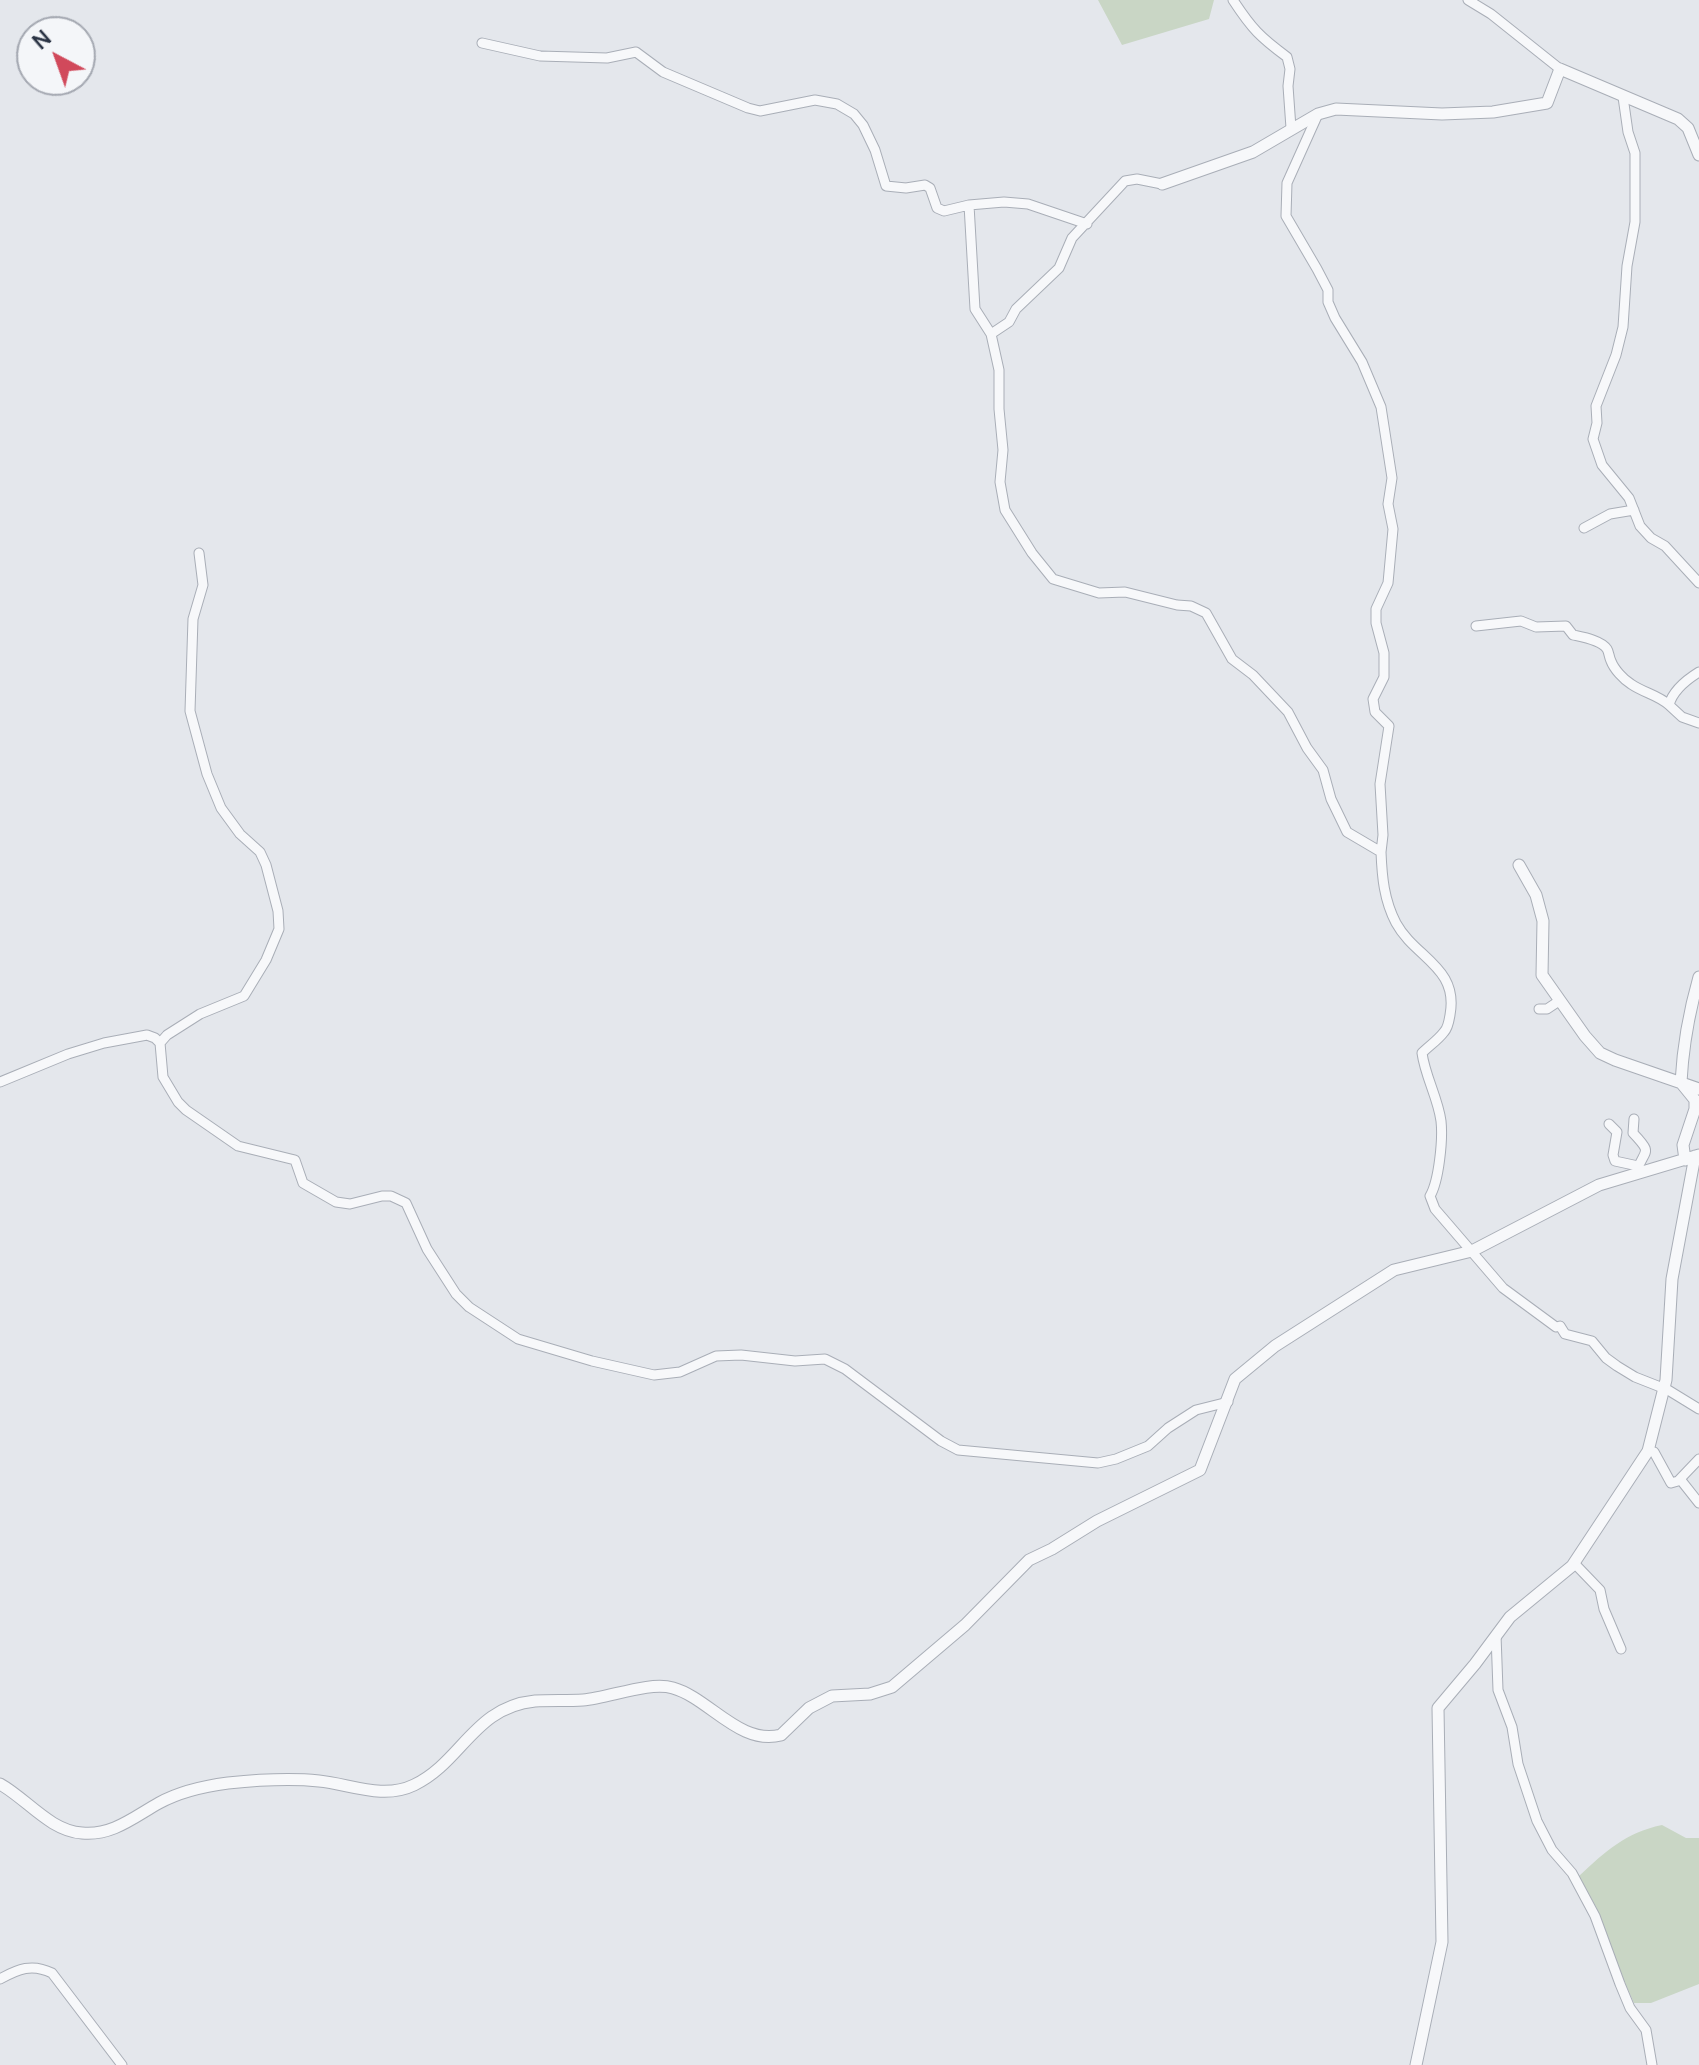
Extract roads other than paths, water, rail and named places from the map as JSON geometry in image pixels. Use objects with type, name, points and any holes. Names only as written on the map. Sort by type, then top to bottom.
[{"type":"street","points":[[1233,0],[1252,29],[1287,57],[1291,128]]},
{"type":"street","points":[[1468,0],[1491,14],[1560,69],[1678,119],[1688,128],[1699,155]]},
{"type":"street","points":[[482,43],[540,56],[607,58],[636,52],[663,72],[760,111],[815,100],[837,104],[854,114],[863,125],[875,150],[886,186],[906,188],[925,185],[930,188],[937,208],[944,211],[1004,202],[1028,204],[1087,224]]},
{"type":"street","points":[[991,334],[1009,322],[1016,309],[1059,268],[1072,238],[1125,181],[1137,179],[1162,184],[1253,152],[1318,114],[1336,109],[1442,114],[1513,111],[1547,103],[1560,69]]},
{"type":"street","points":[[1623,97],[1628,132],[1635,153],[1635,222],[1627,266],[1623,327],[1616,355],[1596,406],[1597,423],[1593,439],[1602,465],[1629,498],[1640,526],[1651,538],[1665,546],[1699,583]]},
{"type":"street","points":[[1318,114],[1287,183],[1286,216],[1328,290],[1328,302],[1335,318],[1362,362],[1381,407],[1392,478],[1388,504],[1393,529],[1388,583],[1376,609],[1376,623],[1384,653],[1384,677],[1373,699],[1375,712],[1389,726],[1380,784],[1383,835],[1381,882],[1397,924],[1420,954],[1433,962],[1446,978],[1451,1009],[1447,1030],[1422,1053],[1425,1073],[1441,1122],[1436,1185],[1430,1196],[1435,1209],[1503,1288],[1526,1307],[1556,1327],[1560,1326],[1565,1334],[1592,1341],[1606,1358],[1635,1377],[1665,1388],[1699,1409]]},
{"type":"street","points":[[969,205],[975,309],[991,334],[999,370],[1003,450],[1000,482],[1005,510],[1032,553],[1053,579],[1099,593],[1125,592],[1191,606],[1206,613],[1232,659],[1253,675],[1288,712],[1323,770],[1331,799],[1347,832],[1381,852]]},
{"type":"street","points":[[1584,528],[1610,514],[1634,510]]},
{"type":"street","points":[[160,1043],[200,1014],[244,996],[266,960],[279,929],[278,911],[266,865],[260,852],[235,827],[216,799],[190,711],[193,619],[203,585],[199,553]]},
{"type":"street","points":[[1476,626],[1521,621],[1536,627],[1566,626],[1573,635],[1603,645],[1608,650],[1612,665],[1628,683],[1669,705],[1682,717],[1699,723]]},
{"type":"street","points":[[1669,705],[1686,680],[1699,672]]},
{"type":"street","points":[[1519,865],[1536,895],[1543,921],[1542,975],[1600,1053],[1699,1089]]},
{"type":"street","points":[[1416,2065],[1442,1942],[1438,1708],[1510,1617],[1574,1563],[1648,1451],[1665,1388],[1672,1279],[1693,1157],[1683,1145],[1695,1100],[1682,1083],[1682,1054],[1688,1032],[1687,1019],[1699,977]]},
{"type":"street","points":[[1539,1009],[1547,1009],[1559,1001]]},
{"type":"street","points":[[0,1082],[104,1043],[147,1035],[155,1038],[160,1043],[163,1077],[186,1110],[238,1146],[295,1160],[307,1186],[336,1202],[350,1204],[391,1196],[406,1203],[427,1249],[456,1294],[469,1307],[529,1343],[654,1375],[672,1374],[706,1359],[729,1355],[795,1361],[825,1359],[845,1369],[941,1441],[958,1450],[1086,1464],[1116,1459],[1148,1446],[1196,1410],[1228,1402]]},
{"type":"street","points":[[1634,1119],[1633,1133],[1646,1149],[1647,1156],[1637,1170]]},
{"type":"street","points":[[1609,1124],[1617,1132],[1613,1155],[1615,1161],[1637,1170]]},
{"type":"street","points":[[0,1784],[58,1826],[76,1833],[94,1834],[123,1825],[161,1802],[227,1783],[317,1781],[378,1792],[397,1791],[425,1778],[482,1722],[498,1711],[533,1701],[585,1700],[659,1686],[672,1687],[685,1693],[761,1736],[781,1735],[809,1708],[832,1696],[870,1694],[892,1687],[965,1625],[1029,1560],[1097,1521],[1200,1470],[1235,1379],[1275,1346],[1394,1270],[1472,1251],[1599,1185],[1637,1170],[1693,1157]]},
{"type":"street","points":[[1648,1451],[1654,1452],[1671,1483],[1680,1479],[1699,1459]]},
{"type":"street","points":[[1680,1479],[1699,1503]]},
{"type":"street","points":[[1574,1563],[1600,1590],[1604,1609],[1621,1649]]},
{"type":"street","points":[[1496,1635],[1498,1690],[1512,1727],[1518,1764],[1537,1821],[1552,1850],[1572,1873],[1595,1916],[1630,2008],[1646,2030],[1652,2065]]},
{"type":"street","points":[[0,1979],[25,1968],[35,1967],[52,1973],[122,2065]]}]
